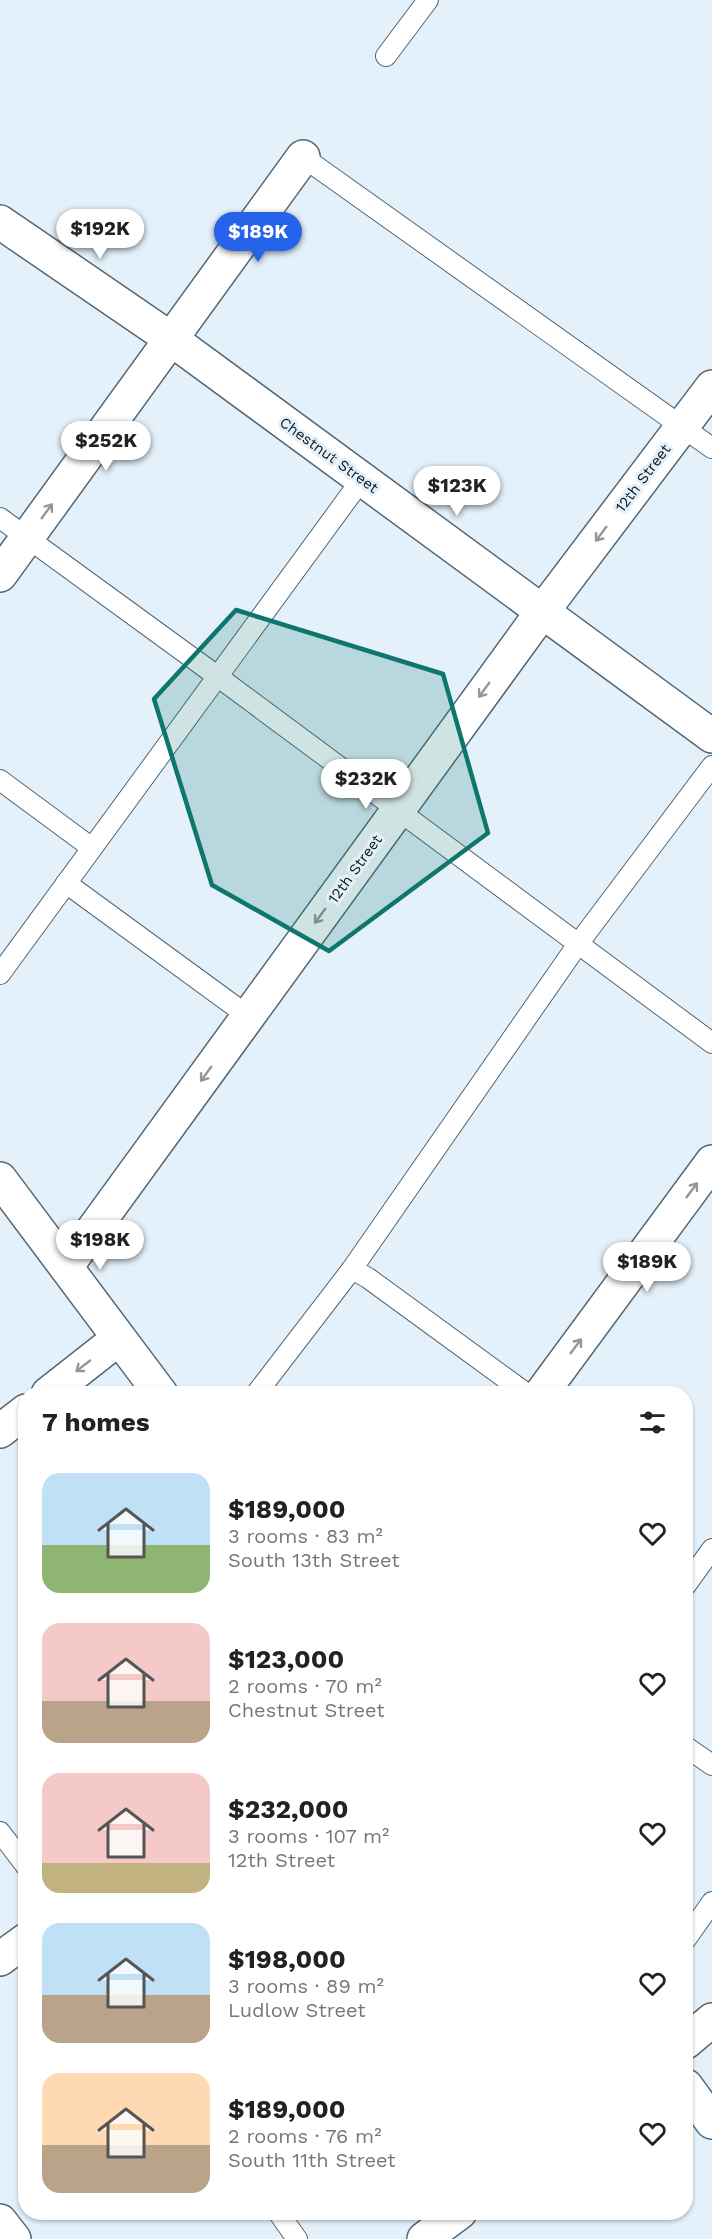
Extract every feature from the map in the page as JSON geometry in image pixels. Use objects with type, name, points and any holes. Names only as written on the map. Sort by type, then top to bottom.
[{"type":"street","points":[[0,575],[303,157]]},
{"type":"street","name":"Chestnut Street","points":[[0,222],[171,339],[712,736]]},
{"type":"street","name":"12th Street","points":[[66,1267],[542,612],[712,387]]},
{"type":"street","points":[[547,1386],[712,1162]]},
{"type":"street","points":[[0,1179],[155,1386]]},
{"type":"street","points":[[58,1386],[118,1339]]},
{"type":"street","points":[[0,1431],[18,1417]]},
{"type":"street","points":[[0,1959],[18,1946]]},
{"type":"street","points":[[693,2036],[712,2020]]},
{"type":"street","points":[[693,2096],[712,2122]]},
{"type":"street","points":[[424,2239],[449,2220]]},
{"type":"street","points":[[0,2221],[14,2239]]},
{"type":"lane","points":[[386,56],[428,0]]},
{"type":"lane","points":[[303,157],[712,448]]},
{"type":"lane","points":[[0,974],[362,479]]},
{"type":"lane","points":[[0,518],[217,676],[712,1044]]},
{"type":"lane","points":[[262,1386],[352,1269],[578,944],[712,766]]},
{"type":"lane","points":[[0,780],[92,848]]},
{"type":"lane","points":[[66,883],[248,1016]]},
{"type":"lane","points":[[352,1269],[368,1278],[515,1386]]},
{"type":"lane","points":[[693,1575],[712,1549]]},
{"type":"lane","points":[[693,1752],[712,1765]]},
{"type":"lane","points":[[0,1833],[18,1856]]},
{"type":"lane","points":[[693,1929],[712,1902]]},
{"type":"lane","points":[[284,2220],[297,2239]]},
{"type":"highlighted area","points":[[236,610],[443,674],[488,833],[329,951],[212,885],[154,699]]}]
